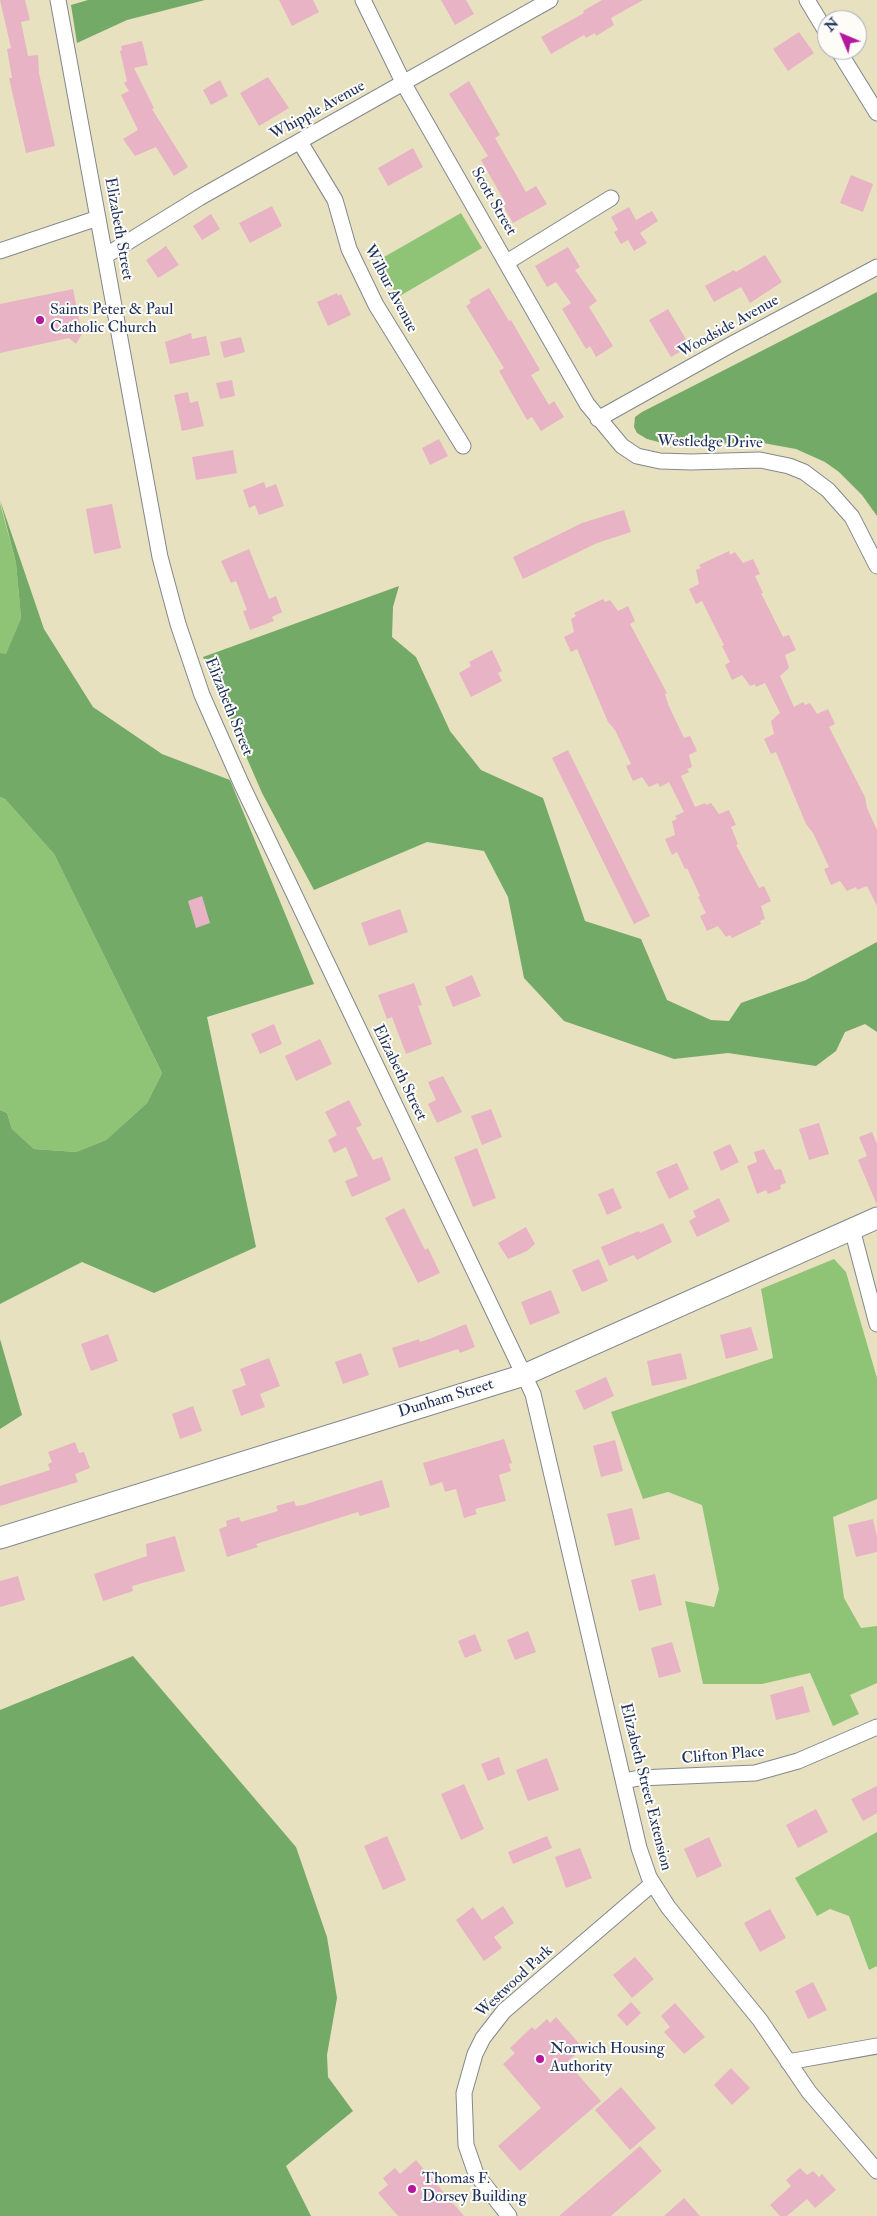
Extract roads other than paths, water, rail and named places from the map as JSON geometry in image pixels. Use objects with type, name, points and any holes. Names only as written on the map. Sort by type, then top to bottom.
[{"type":"street","name":"Elizabeth Street","points":[[58,0],[160,557],[178,624],[202,695],[241,784],[524,1375]]},
{"type":"street","name":"Scott Street","points":[[362,0],[403,83],[587,404],[598,420]]},
{"type":"street","name":"Whipple Avenue","points":[[105,256],[205,194],[550,0]]},
{"type":"street","points":[[807,0],[817,16]]},
{"type":"street","points":[[844,60],[877,113]]},
{"type":"street","name":"Wilbur Avenue","points":[[300,142],[335,200],[349,249],[376,305],[463,446]]},
{"type":"street","points":[[507,262],[611,198]]},
{"type":"street","points":[[0,251],[98,218]]},
{"type":"street","name":"Woodside Avenue","points":[[598,420],[877,267]]},
{"type":"street","name":"Westledge Drive","points":[[598,420],[630,453],[645,458],[691,462],[760,460],[789,466],[804,472],[817,481],[842,505],[860,532],[877,566]]},
{"type":"street","name":"Dunham Street","points":[[0,1538],[524,1375],[877,1218]]},
{"type":"street","points":[[852,1230],[877,1324]]},
{"type":"street","name":"Elizabeth Street Extension","points":[[524,1375],[539,1414],[639,1848],[652,1884],[668,1907],[760,2020],[825,2112],[877,2171]]},
{"type":"street","name":"Clifton Place","points":[[624,1781],[639,1778],[730,1776],[762,1772],[826,1750],[877,1727]]},
{"type":"street","name":"Westwood Park","points":[[509,2216],[476,2174],[466,2145],[464,2093],[475,2054],[483,2038],[504,2011],[652,1884]]},
{"type":"street","points":[[788,2062],[877,2046]]},
{"type":"place","name":"Saints Peter & Paul Catholic Church","points":[[40,320]]},
{"type":"place","name":"Norwich Housing Authority","points":[[540,2059]]},
{"type":"place","name":"Thomas F. Dorsey Building","points":[[412,2189]]}]
